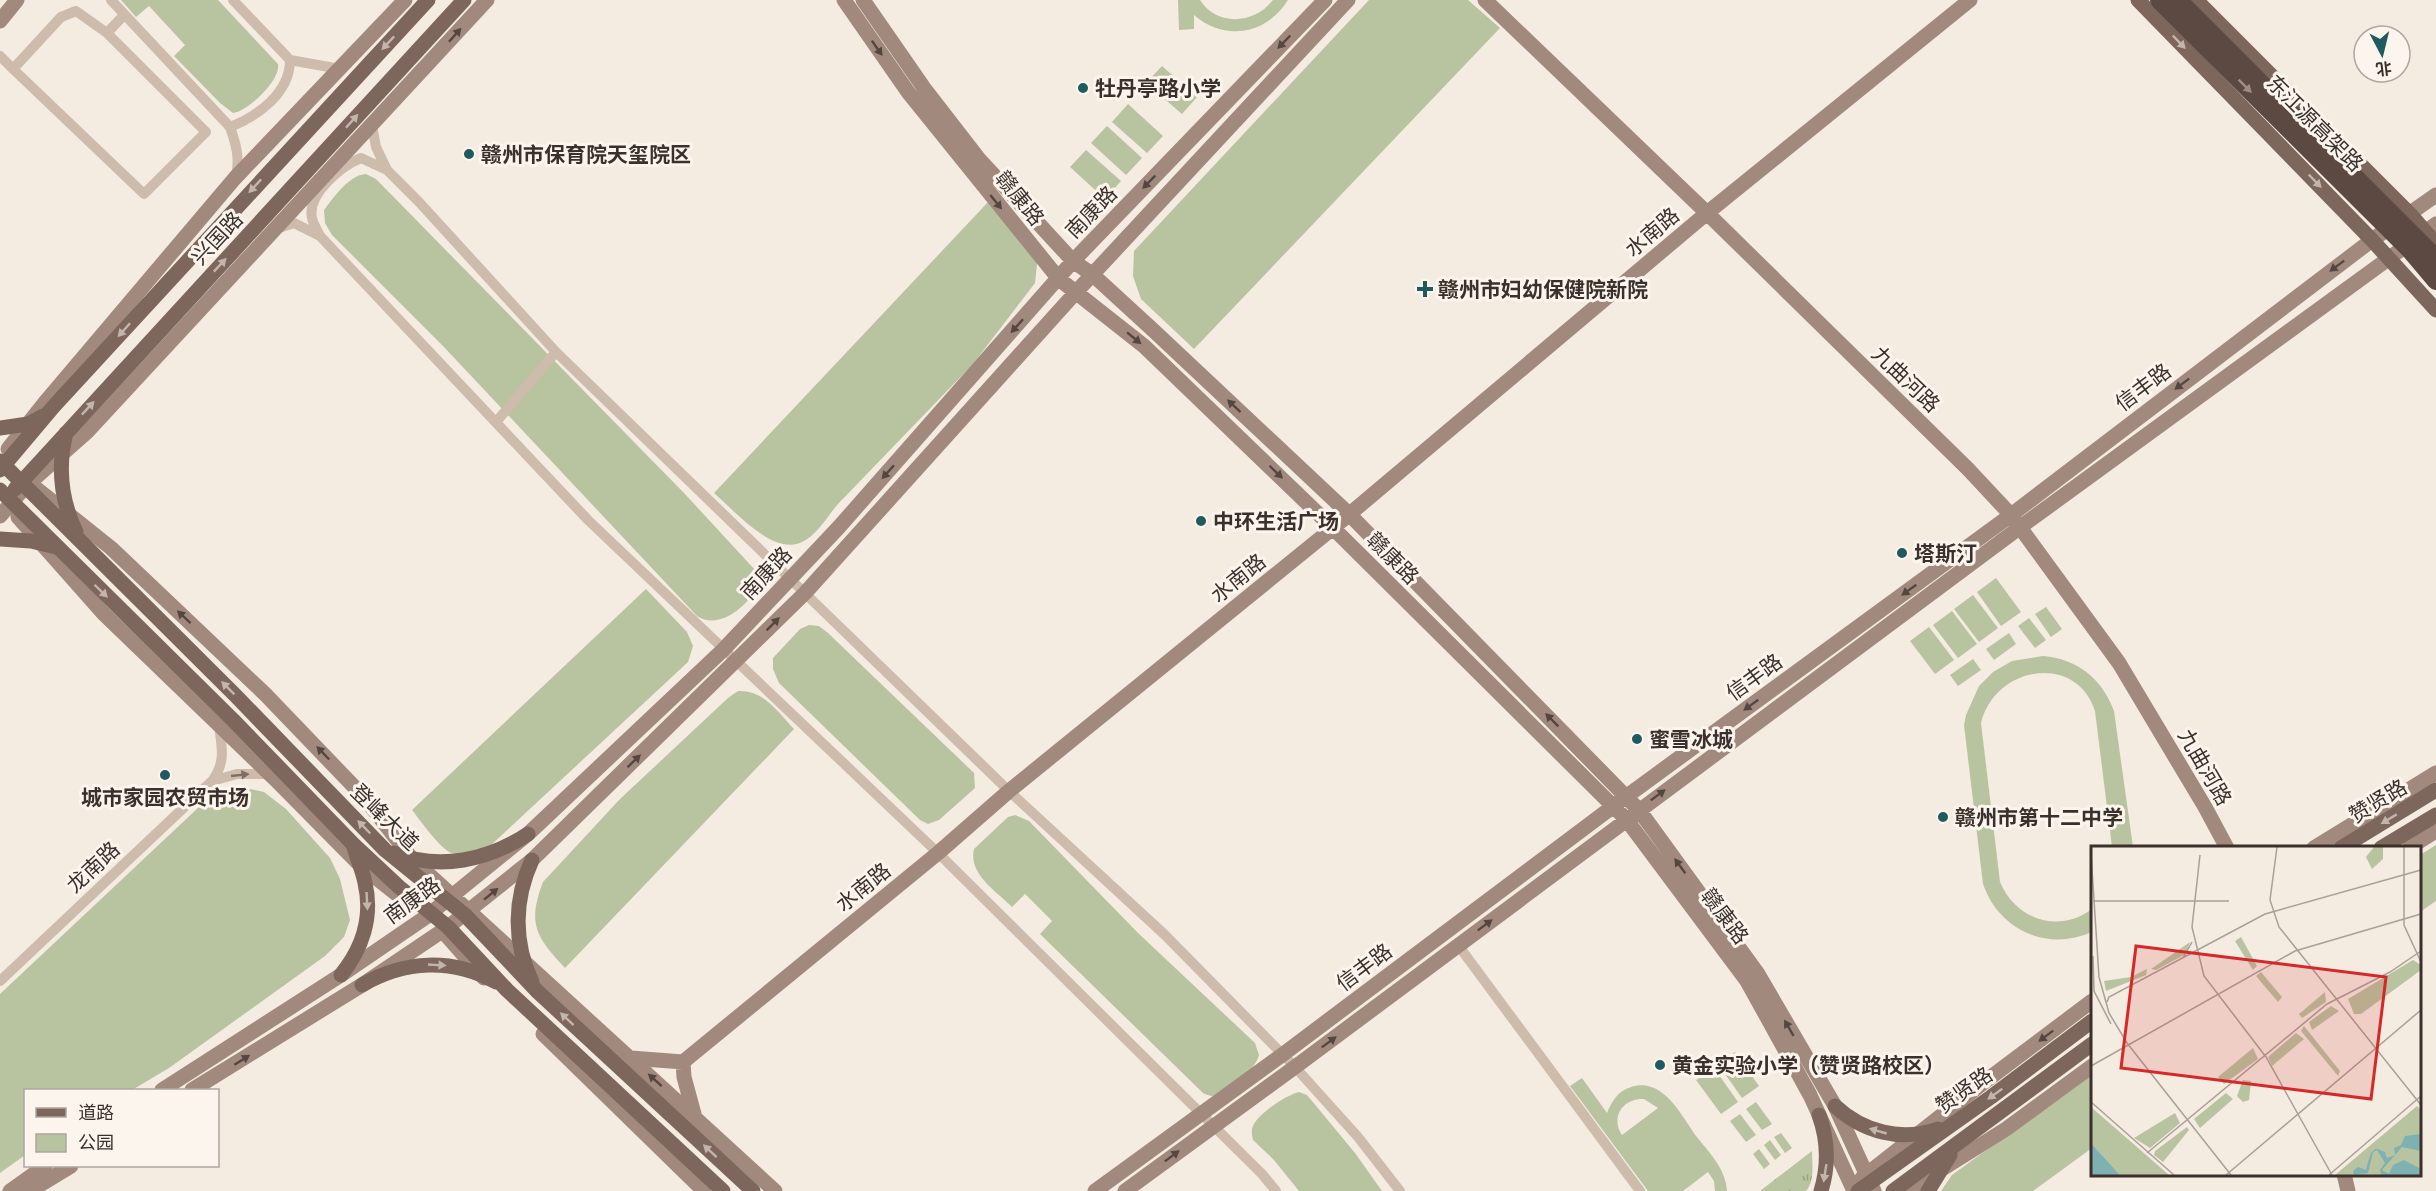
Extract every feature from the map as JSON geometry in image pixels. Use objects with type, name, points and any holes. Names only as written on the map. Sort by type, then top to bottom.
[{"type":"highway","name":"东江源高架路","points":[[2159,0],[2409,249],[2436,281]]},
{"type":"highway","name":"东江源高架路","points":[[2178,0],[2436,258]]},
{"type":"main road","points":[[0,21],[17,0]]},
{"type":"main road","points":[[2,461],[29,423],[235,178],[405,0]]},
{"type":"main road","name":"兴国路","points":[[2,461],[428,0]]},
{"type":"main road","name":"兴国路","points":[[4,501],[25,483],[66,433],[464,0]]},
{"type":"main road","points":[[450,898],[412,859],[363,796],[265,694],[111,548],[25,483],[87,432],[487,0]]},
{"type":"main road","name":"赣康路","points":[[844,0],[908,92],[1059,279],[1144,346],[1333,528],[1614,806],[1633,814],[1758,975],[1835,1106],[1871,1182]]},
{"type":"main road","points":[[867,6],[882,0]]},
{"type":"main road","name":"南康路","points":[[164,1089],[341,975],[429,915],[528,834],[723,650],[838,527],[1073,261],[1325,0]]},
{"type":"main road","name":"南康路","points":[[194,1089],[362,985],[445,929],[532,860],[805,593],[1077,291],[1348,0]]},
{"type":"main road","name":"九曲河路","points":[[1485,0],[1707,213],[1968,469],[2015,521],[2119,663],[2226,846]]},
{"type":"main road","name":"水南路","points":[[683,1062],[938,853],[1009,791],[1333,528],[1707,213],[1970,0]]},
{"type":"main road","points":[[2138,0],[2372,240],[2436,310]]},
{"type":"main road","points":[[2196,0],[2410,214],[2433,231],[2436,244]]},
{"type":"main road","name":"赣康路","points":[[867,6],[924,88],[980,159],[1073,261],[1093,275],[1349,514],[1627,796],[1633,814],[1748,981],[1819,1115],[1852,1190]]},
{"type":"main road","name":"信丰路","points":[[1125,1191],[1296,1067],[1633,814],[2015,521],[2372,240],[2436,195]]},
{"type":"main road","name":"信丰路","points":[[1095,1191],[1282,1055],[1627,796],[2388,258],[2433,231]]},
{"type":"main road","points":[[0,428],[40,419],[54,406]]},
{"type":"main road","points":[[66,433],[62,453],[61,481],[68,514],[84,545]]},
{"type":"main road","name":"登峰大道","points":[[2,461],[236,696],[385,850],[467,913],[538,992],[753,1191]]},
{"type":"main road","points":[[4,501],[103,613],[360,865],[429,915]]},
{"type":"main road","name":"登峰大道","points":[[4,501],[57,548],[234,721],[353,844],[723,1191]]},
{"type":"main road","points":[[0,539],[18,539],[57,548]]},
{"type":"main road","points":[[2317,846],[2436,773]]},
{"type":"main road","name":"赞贤路","points":[[2343,846],[2436,790]]},
{"type":"main road","name":"赞贤路","points":[[2384,846],[2436,815]]},
{"type":"main road","points":[[2412,846],[2436,831]]},
{"type":"main road","points":[[385,850],[412,859],[444,862],[473,858],[502,849],[528,834]]},
{"type":"main road","points":[[341,975],[355,956],[366,922],[368,897],[353,844]]},
{"type":"main road","points":[[532,860],[522,885],[518,912],[519,939],[524,960],[538,992]]},
{"type":"main road","points":[[467,913],[524,960],[775,1191]]},
{"type":"main road","points":[[445,929],[481,975],[704,1191]]},
{"type":"main road","points":[[362,985],[385,973],[423,965],[455,967],[481,975],[507,990]]},
{"type":"main road","points":[[1871,1182],[1918,1134],[2091,1002]]},
{"type":"main road","name":"赞贤路","points":[[1852,1190],[1871,1182],[2091,1023]]},
{"type":"main road","name":"赞贤路","points":[[1893,1191],[2091,1045]]},
{"type":"main road","points":[[631,1058],[683,1062],[684,1077],[694,1115]]},
{"type":"main road","points":[[1907,1191],[2006,1129],[2091,1067]]},
{"type":"main road","points":[[1835,1106],[1854,1121],[1875,1131],[1898,1135],[1933,1131],[1954,1121]]},
{"type":"main road","points":[[1819,1115],[1827,1148],[1826,1172],[1821,1191]]},
{"type":"main road","points":[[1928,1191],[1940,1169],[1956,1148],[1977,1131]]},
{"type":"main road","points":[[10,1191],[44,1167]]},
{"type":"main road","points":[[30,1191],[69,1167]]},
{"type":"main road","points":[[2344,1176],[2348,1191]]},
{"type":"street","points":[[111,0],[230,127],[237,148],[238,164],[235,178]]},
{"type":"street","points":[[233,0],[290,60],[340,69]]},
{"type":"street","points":[[0,56],[13,69],[144,194],[206,132],[107,33],[76,11],[61,17],[13,69]]},
{"type":"street","points":[[107,33],[124,15]]},
{"type":"street","points":[[230,127],[256,116],[280,91],[288,78],[290,60]]},
{"type":"street","points":[[372,126],[376,147],[387,170],[556,352],[1009,791],[1165,935],[1296,1067],[1358,1137],[1400,1191]]},
{"type":"street","points":[[320,237],[312,218],[314,202],[331,180],[351,163],[361,158],[387,170]]},
{"type":"street","points":[[276,229],[294,223],[320,237],[588,519],[938,853],[1276,1191]]},
{"type":"street","points":[[496,422],[556,352]]},
{"type":"street","points":[[212,781],[223,757],[219,726]]},
{"type":"street","points":[[212,781],[237,774],[269,774]]},
{"type":"street","name":"龙南路","points":[[0,981],[212,781]]},
{"type":"street","points":[[1458,945],[1640,1191]]},
{"type":"green space","points":[[121,0],[218,0],[278,64],[278,71],[269,86],[255,101],[233,113],[220,103],[174,56],[185,45],[149,6],[136,17]]},
{"type":"green space","points":[[1178,0],[1200,0],[1216,15],[1236,19],[1256,14],[1273,0],[1288,0],[1279,12],[1257,27],[1232,31],[1206,24],[1194,15],[1194,29],[1179,30]]},
{"type":"green space","points":[[1369,0],[1468,0],[1500,28],[1194,349],[1141,299],[1133,276],[1134,251]]},
{"type":"green space","points":[[1162,66],[1197,97],[1182,114],[1146,83]]},
{"type":"green space","points":[[1128,104],[1163,136],[1147,153],[1112,122]]},
{"type":"green space","points":[[1107,126],[1142,158],[1126,175],[1091,143]]},
{"type":"green space","points":[[1086,150],[1121,181],[1105,199],[1070,167]]},
{"type":"green space","points":[[366,174],[376,179],[684,493],[756,571],[759,585],[741,608],[724,618],[715,620],[706,620],[697,616],[443,346],[332,235],[325,223],[324,210],[348,182]]},
{"type":"green space","points":[[990,200],[1038,255],[1035,283],[973,364],[837,505],[812,535],[802,542],[791,545],[779,543],[755,529],[714,493]]},
{"type":"green space","points":[[1996,578],[2021,612],[2001,626],[1977,592]]},
{"type":"green space","points":[[646,589],[687,632],[693,646],[688,662],[490,846],[461,854],[447,851],[412,810]]},
{"type":"green space","points":[[1973,595],[1998,628],[1979,642],[1954,609]]},
{"type":"green space","points":[[2046,607],[2062,629],[2051,637],[2035,614]]},
{"type":"green space","points":[[1952,611],[1977,644],[1958,658],[1933,625]]},
{"type":"green space","points":[[2029,618],[2046,640],[2035,648],[2018,626]]},
{"type":"green space","points":[[809,625],[819,626],[828,633],[974,773],[975,788],[939,820],[928,824],[920,820],[779,683],[773,669],[773,658],[800,629]]},
{"type":"green space","points":[[1929,627],[1954,660],[1935,674],[1910,641]]},
{"type":"green space","points":[[2009,633],[2016,644],[1994,660],[1986,649]]},
{"type":"green space","points":[[2043,656],[2067,661],[2087,672],[2095,680],[2103,689],[2114,711],[2133,846],[2112,846],[2095,711],[2085,692],[2071,680],[2054,674],[2036,674],[2018,679],[2002,689],[1989,704],[1981,723],[2000,882],[2016,906],[2040,919],[2066,921],[2091,910],[2091,932],[2075,938],[2042,938],[2013,925],[2000,914],[1983,884],[1964,725],[1979,686],[1993,672],[2012,661]]},
{"type":"green space","points":[[1973,659],[1981,670],[1958,686],[1950,675]]},
{"type":"green space","points":[[738,691],[763,698],[794,729],[565,968],[547,947],[537,929],[536,909],[543,882],[620,799]]},
{"type":"green space","points":[[250,789],[264,792],[286,809],[330,858],[340,879],[350,920],[344,937],[325,956],[169,1068],[134,1089],[24,1089],[24,1156],[0,1173],[0,994],[199,807],[215,798]]},
{"type":"green space","points":[[1015,815],[1029,821],[1138,933],[1255,1043],[1259,1055],[1257,1061],[1240,1080],[1219,1095],[1212,1096],[1203,1093],[1040,934],[1052,921],[1025,894],[1012,907],[979,874],[973,858],[974,849],[1008,817]]},
{"type":"green space","points":[[2436,845],[2436,901],[2421,911],[2421,854]]},
{"type":"green space","points":[[1735,1052],[1759,1086],[1742,1098],[1718,1064]]},
{"type":"green space","points":[[1714,1068],[1738,1102],[1721,1114],[1696,1080]]},
{"type":"green space","points":[[2091,1074],[2091,1149],[2033,1191],[1941,1191],[1952,1175]]},
{"type":"green space","points":[[1582,1078],[1607,1113],[1616,1097],[1631,1087],[1642,1085],[1653,1087],[1662,1093],[1670,1100],[1716,1161],[1724,1175],[1727,1191],[1715,1191],[1714,1181],[1708,1172],[1683,1191],[1648,1191],[1570,1086]],"holes":[[[1644,1099],[1658,1108],[1622,1135],[1617,1122],[1618,1115],[1625,1105]]]},
{"type":"green space","points":[[1299,1092],[1307,1095],[1355,1153],[1382,1191],[1299,1191],[1274,1160],[1253,1140],[1252,1128],[1256,1121],[1280,1101]]},
{"type":"green space","points":[[1756,1102],[1772,1124],[1762,1130],[1746,1109]]},
{"type":"green space","points":[[1740,1114],[1756,1135],[1746,1142],[1730,1121]]},
{"type":"green space","points":[[1781,1133],[1792,1148],[1785,1153],[1774,1137]]},
{"type":"green space","points":[[1770,1140],[1781,1155],[1775,1160],[1764,1145]]},
{"type":"green space","points":[[1759,1149],[1770,1164],[1764,1169],[1753,1154]]},
{"type":"green space","points":[[1812,1151],[1812,1177],[1806,1191],[1760,1191]]},
{"type":"place","name":"牡丹亭路小学","points":[[1083,88]]},
{"type":"place","name":"赣州市保育院天玺院区","points":[[469,154]]},
{"type":"place","name":"赣州市妇幼保健院新院","points":[[1425,289]]},
{"type":"place","name":"中环生活广场","points":[[1201,521]]},
{"type":"place","name":"塔斯汀","points":[[1902,553]]},
{"type":"place","name":"蜜雪冰城","points":[[1637,739]]},
{"type":"place","name":"城市家园农贸市场","points":[[165,775]]},
{"type":"place","name":"赣州市第十二中学","points":[[1943,817]]},
{"type":"place","name":"黄金实验小学（赞贤路校区）","points":[[1660,1065]]}]
